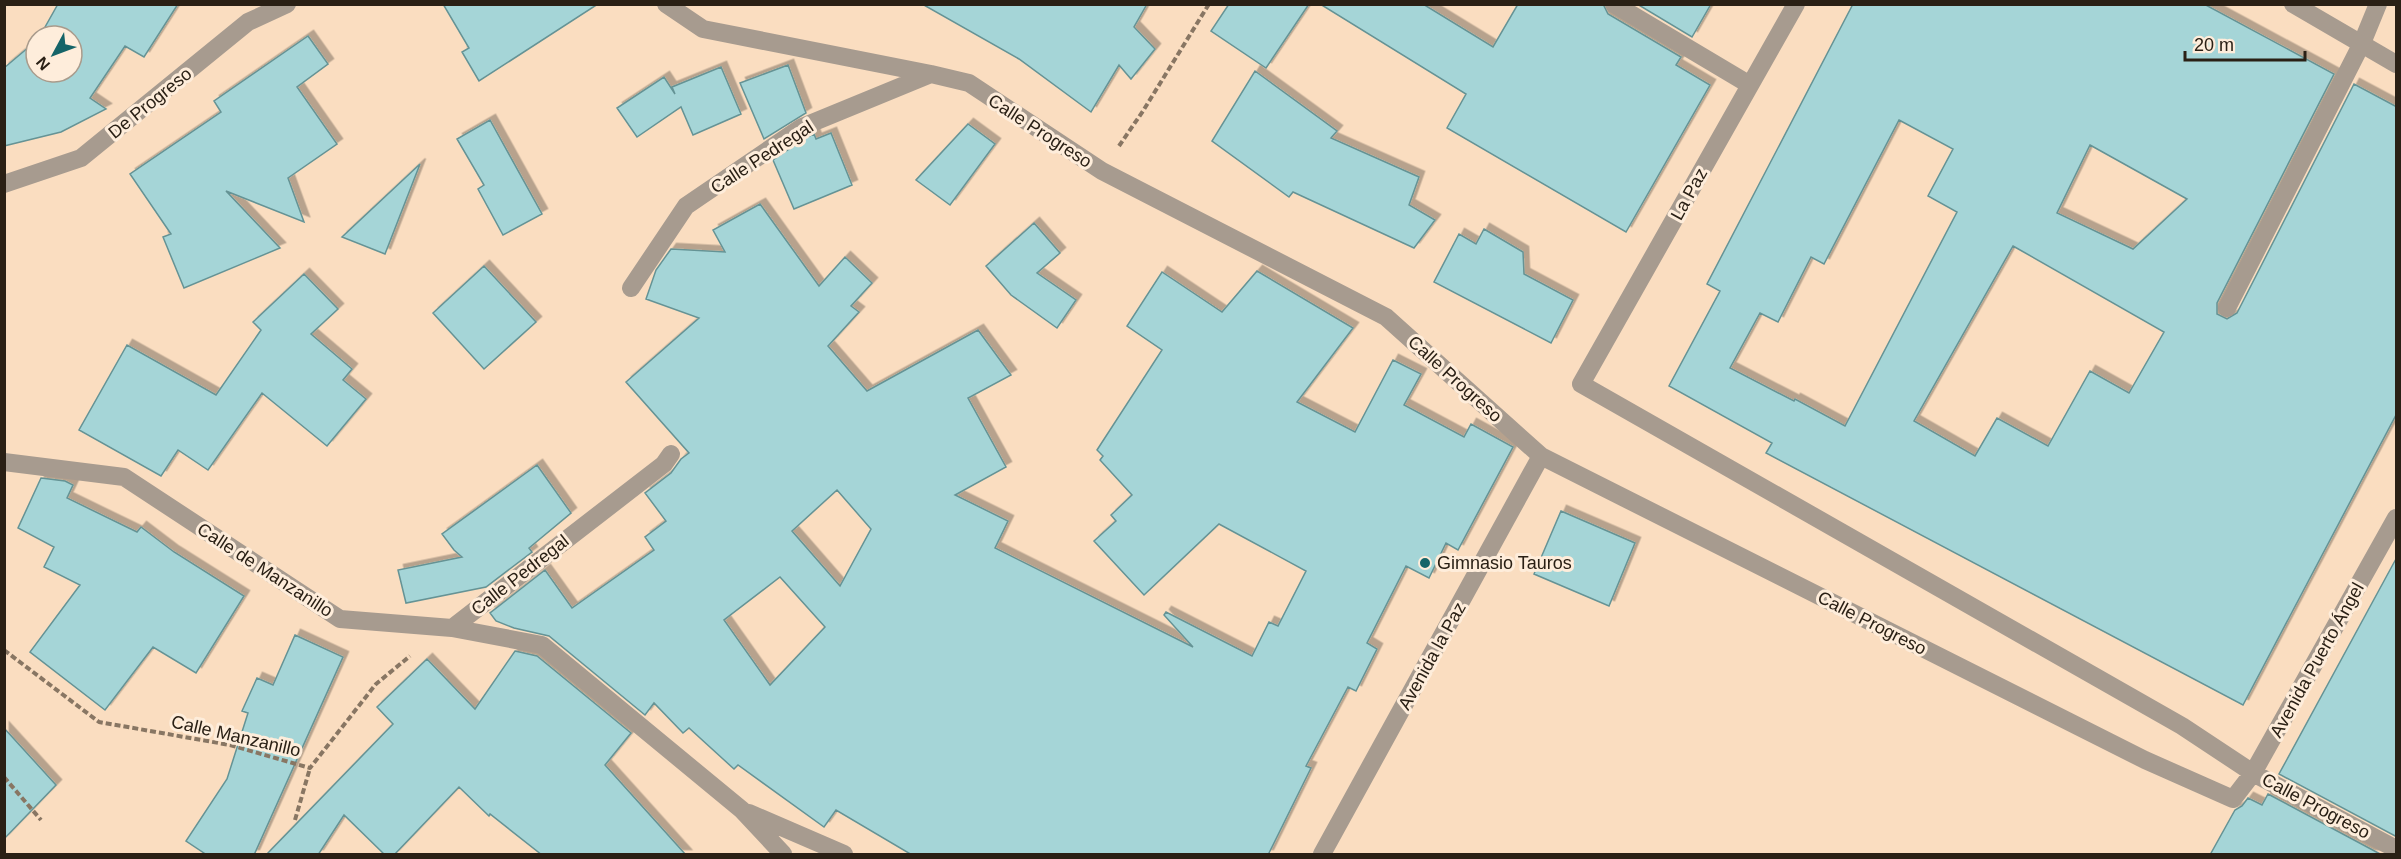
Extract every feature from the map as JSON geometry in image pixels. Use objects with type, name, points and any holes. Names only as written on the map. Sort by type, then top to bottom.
[{"type":"street","name":"De Progreso","points":[[4,183],[81,158],[248,22],[287,4]]},
{"type":"street","name":"Calle Progreso","points":[[666,4],[703,29],[969,83],[1102,171],[1386,318],[1541,456],[2145,760],[2233,799]]},
{"type":"street","points":[[1614,4],[1750,85]]},
{"type":"street","name":"La Paz","points":[[1581,384],[1796,4]]},
{"type":"street","points":[[2293,4],[2397,64]]},
{"type":"street","points":[[2227,308],[2362,44],[2378,4]]},
{"type":"street","name":"Calle Pedregal","points":[[631,288],[686,207],[802,127],[931,74]]},
{"type":"street","name":"Calle Progreso","points":[[1581,384],[2182,726],[2253,772],[2397,849]]},
{"type":"street","name":"Calle Pedregal","points":[[452,627],[664,464],[671,454]]},
{"type":"street","name":"Avenida la Paz","points":[[1322,855],[1541,456]]},
{"type":"street","name":"Calle de Manzanillo","points":[[4,462],[124,477],[340,619],[452,627],[542,645],[742,810],[783,855]]},
{"type":"street","name":"Avenida Puerto Ángel","points":[[2233,799],[2253,772],[2397,518]]},
{"type":"street","points":[[742,810],[844,855]]},
{"type":"path","points":[[1102,171],[1143,111],[1209,4]]},
{"type":"path","name":"Calle Manzanillo","points":[[4,650],[99,722],[230,746],[310,768],[376,684],[408,656],[419,654]]},
{"type":"path","points":[[294,820],[310,768]]},
{"type":"path","points":[[4,777],[41,820]]},
{"type":"building","points":[[58,4],[178,4],[144,57],[125,46],[90,98],[106,109],[61,132],[4,146],[4,68],[24,51],[24,84],[84,84],[84,24],[47,24]]},
{"type":"building","points":[[443,4],[598,4],[479,81],[462,52],[469,48]]},
{"type":"building","points":[[922,4],[1147,4],[1134,27],[1155,49],[1131,79],[1119,65],[1091,112],[1019,59]]},
{"type":"building","points":[[1229,4],[1309,4],[1266,68],[1211,31]]},
{"type":"building","points":[[1320,4],[1423,4],[1493,47],[1518,4],[1603,4],[1608,14],[1681,57],[1676,65],[1710,85],[1626,232],[1447,128],[1466,94]]},
{"type":"building","points":[[1637,4],[1711,4],[1692,37]]},
{"type":"building","points":[[1853,4],[2204,4],[2334,74],[2217,303],[2217,314],[2227,319],[2237,313],[2354,84],[2397,107],[2397,413],[2243,705],[1766,453],[1772,443],[1669,386],[1720,291],[1707,284]],"holes":[[[1899,120],[1953,149],[1928,196],[1957,212],[1845,426],[1730,368],[1760,313],[1778,322],[1811,257],[1824,264]],[[2090,145],[2187,199],[2133,249],[2057,213]],[[2013,246],[2164,332],[2129,393],[2090,371],[2048,446],[1997,418],[1975,456],[1914,421]]]},
{"type":"building","points":[[308,36],[328,64],[297,87],[337,144],[288,178],[304,222],[226,191],[280,248],[184,288],[163,237],[171,234],[130,174],[221,112],[214,101]]},
{"type":"building","points":[[788,65],[806,113],[764,139],[740,83]]},
{"type":"building","points":[[721,67],[741,114],[693,135],[681,107],[637,137],[617,108],[664,77],[675,94],[672,87]]},
{"type":"building","points":[[1255,71],[1337,131],[1331,138],[1419,177],[1409,205],[1435,220],[1414,248],[1293,192],[1289,197],[1212,141]]},
{"type":"building","points":[[490,120],[542,214],[503,235],[478,189],[484,185],[457,139]]},
{"type":"building","points":[[968,124],[995,144],[950,205],[916,180]]},
{"type":"building","points":[[831,133],[852,185],[794,209],[773,160],[807,137],[814,134],[816,139]]},
{"type":"building","points":[[420,164],[385,254],[342,237]]},
{"type":"building","points":[[760,204],[819,286],[845,257],[872,283],[851,306],[859,312],[828,346],[867,391],[978,330],[1011,375],[968,398],[1006,467],[955,495],[1008,521],[995,548],[1193,647],[1164,615],[1166,612],[1252,656],[1269,622],[1278,626],[1306,571],[1219,524],[1144,595],[1094,541],[1116,521],[1111,515],[1132,495],[1100,460],[1103,456],[1097,450],[1162,350],[1127,326],[1162,272],[1222,312],[1257,271],[1353,328],[1297,402],[1355,432],[1393,360],[1421,374],[1404,405],[1464,437],[1471,424],[1513,447],[1458,550],[1446,543],[1429,578],[1406,566],[1367,643],[1377,649],[1356,691],[1348,687],[1306,766],[1311,768],[1268,855],[912,855],[836,810],[824,827],[738,765],[734,769],[689,728],[683,733],[654,703],[645,715],[549,636],[514,628],[496,621],[490,613],[545,570],[572,608],[654,550],[645,537],[666,521],[645,493],[671,473],[681,459],[689,453],[626,382],[699,318],[646,299],[656,270],[671,249],[725,252],[713,230]],"holes":[[[837,490],[871,529],[840,586],[792,531]],[[780,577],[825,627],[770,685],[724,620]]]},
{"type":"building","points":[[1034,223],[1060,253],[1037,273],[1076,300],[1057,328],[1011,295],[986,266]]},
{"type":"building","points":[[1484,229],[1523,252],[1524,274],[1573,300],[1551,343],[1434,282],[1459,234],[1476,244]]},
{"type":"building","points":[[484,266],[536,322],[484,369],[433,313]]},
{"type":"building","points":[[304,274],[338,309],[311,334],[352,369],[343,380],[366,399],[327,446],[262,393],[208,470],[178,450],[161,476],[79,430],[127,345],[216,395],[261,330],[253,322]]},
{"type":"building","points":[[537,465],[571,513],[529,548],[532,552],[486,587],[406,603],[398,570],[462,557],[442,534]]},
{"type":"building","points":[[41,478],[65,481],[73,485],[67,498],[137,532],[141,527],[174,552],[244,596],[196,673],[153,647],[105,710],[30,652],[80,585],[44,567],[54,547],[18,528]]},
{"type":"building","points":[[1561,511],[1635,543],[1609,606],[1534,574]]},
{"type":"building","points":[[2397,557],[2397,837],[2279,774]]},
{"type":"building","points":[[295,635],[343,657],[254,855],[207,855],[186,841],[227,779],[248,713],[242,711],[257,678],[273,685]]},
{"type":"building","points":[[515,651],[537,656],[631,733],[605,765],[686,855],[542,855],[490,814],[489,816],[459,787],[394,855],[385,855],[344,815],[318,855],[266,855],[393,724],[377,707],[427,659],[475,709]]},
{"type":"building","points":[[4,728],[56,785],[4,839]]},
{"type":"building","points":[[2268,794],[2382,855],[2210,855],[2235,810],[2242,806],[2248,798],[2262,805]]},
{"type":"place","name":"Gimnasio Tauros","points":[[1425,563]]}]
